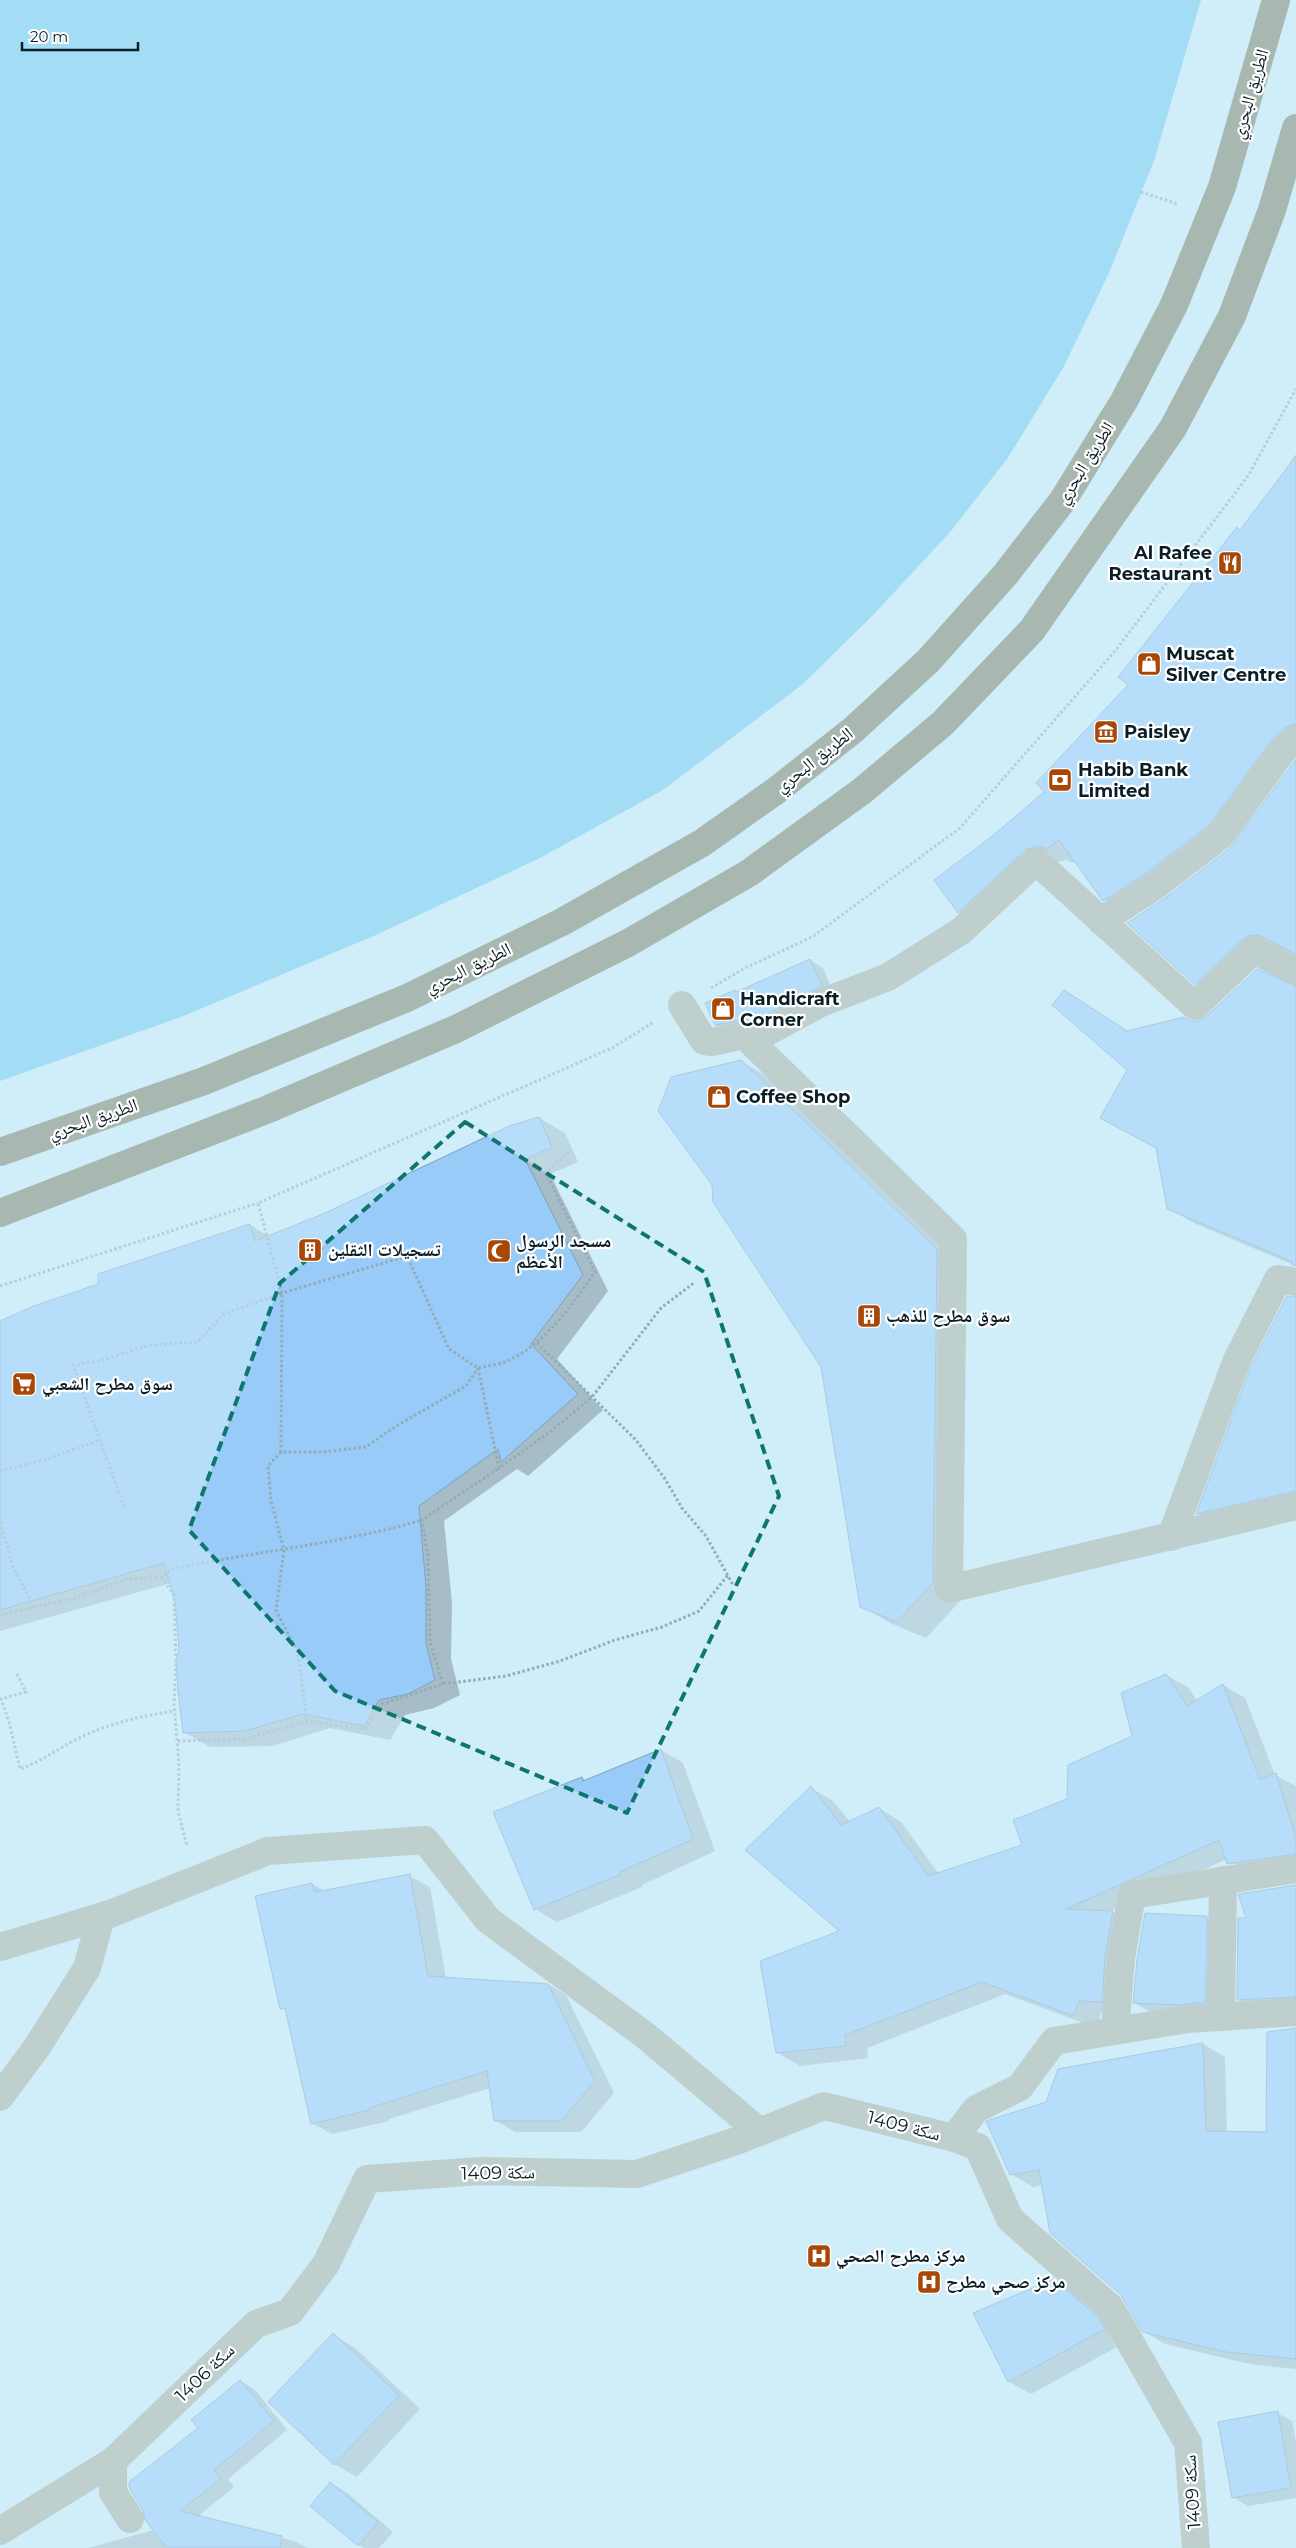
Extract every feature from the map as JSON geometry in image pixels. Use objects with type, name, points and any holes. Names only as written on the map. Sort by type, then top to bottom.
[{"type":"main road","name":"الطريق البحري","points":[[0,1152],[204,1081],[407,998],[553,927],[702,843],[777,790],[853,730],[928,661],[1005,575],[1063,500],[1124,401],[1174,305],[1222,187],[1276,0]]},
{"type":"main road","points":[[0,1213],[266,1110],[456,1029],[628,943],[749,873],[862,791],[943,723],[1032,630],[1173,428],[1232,316],[1272,210],[1296,128]]},
{"type":"street","points":[[1101,920],[1158,884],[1220,836],[1283,750],[1296,739]]},
{"type":"street","points":[[750,1041],[822,1003],[888,977],[960,931],[1036,861],[1195,1006],[1254,950],[1296,971]]},
{"type":"street","points":[[682,1005],[704,1041],[712,1042],[744,1035],[953,1238],[949,1589],[1296,1506]]},
{"type":"street","points":[[1172,1537],[1237,1360],[1278,1279],[1296,1282]]},
{"type":"street","points":[[0,1947],[101,1917],[268,1850],[425,1840],[488,1920],[646,2036],[760,2132]]},
{"type":"street","points":[[1115,2031],[1121,1958],[1132,1895],[1296,1869]]},
{"type":"street","points":[[1221,2017],[1224,1880]]},
{"type":"street","points":[[0,2097],[37,2047],[87,1968],[101,1917]]},
{"type":"street","points":[[954,2138],[976,2109],[1020,2087],[1054,2041],[1188,2020],[1296,2012]]},
{"type":"street","name":"1409 سكة","points":[[367,2179],[481,2171],[637,2174],[760,2132],[824,2106],[954,2138],[978,2147],[1010,2219],[1110,2307],[1188,2443],[1196,2548]]},
{"type":"street","name":"1406 سكة","points":[[0,2531],[113,2461],[256,2324],[290,2312],[326,2264],[367,2179]]},
{"type":"street","points":[[113,2461],[113,2492],[130,2519]]},
{"type":"path","points":[[281,1452],[322,1452],[366,1448],[396,1426],[466,1386],[478,1368],[508,1361],[536,1343],[562,1316],[595,1272],[546,1173],[569,1152]]},
{"type":"path","points":[[0,1286],[258,1203]]},
{"type":"path","points":[[266,1228],[282,1293],[281,1452],[268,1466],[271,1501],[284,1550],[276,1610],[298,1653],[307,1721]]},
{"type":"path","points":[[124,1508],[73,1365],[99,1361],[151,1345],[197,1342],[224,1314],[282,1293],[407,1256],[449,1349],[478,1368],[499,1468]]},
{"type":"path","points":[[0,1615],[75,1598],[127,1578],[162,1577],[173,1569],[213,1560],[284,1550],[389,1530],[422,1520],[551,1431],[592,1397],[661,1308],[695,1282]]},
{"type":"path","points":[[536,1343],[636,1440],[665,1479],[682,1508],[706,1536],[733,1585]]},
{"type":"path","points":[[0,1471],[44,1460],[100,1440]]},
{"type":"path","points":[[422,1520],[428,1556],[430,1643],[443,1684]]},
{"type":"path","points":[[0,1522],[13,1566],[34,1607]]},
{"type":"path","points":[[178,1741],[245,1739],[307,1721],[365,1729],[382,1704],[443,1684],[506,1676],[560,1661],[615,1640],[662,1627],[699,1611],[728,1576]]},
{"type":"path","points":[[162,1577],[174,1596],[178,1811],[193,1881]]},
{"type":"path","points":[[17,1674],[26,1692],[1,1699],[9,1722],[20,1769],[34,1764],[76,1740],[131,1718],[175,1711]]},
{"type":"highlighted area","points":[[465,1122],[704,1272],[779,1496],[627,1813],[335,1691],[189,1530],[280,1283]]},
{"type":"water","points":[[0,0],[1201,0],[1154,161],[1109,273],[1063,368],[1007,459],[951,531],[874,614],[803,684],[663,790],[538,859],[376,935],[181,1017],[0,1081]]},
{"type":"building","points":[[1296,456],[1296,724],[1286,727],[1271,741],[1209,825],[1149,871],[1103,901],[1059,840],[1046,849],[1039,846],[1026,849],[958,913],[934,880],[990,838],[1044,792],[1036,783],[1128,685],[1118,677],[1237,527],[1240,530]]},
{"type":"building","points":[[1296,759],[1296,954],[1261,936],[1251,935],[1243,939],[1195,985],[1127,923],[1168,896],[1230,848]]},
{"type":"building","points":[[810,959],[822,986],[752,1022],[741,1020],[715,1025],[705,1003],[735,990],[736,992]]},
{"type":"building","points":[[1257,969],[1296,986],[1296,1266],[1292,1265],[1293,1262],[1167,1209],[1156,1148],[1100,1118],[1127,1070],[1052,1005],[1064,990],[1127,1031],[1184,1017],[1191,1021],[1199,1021],[1206,1017]]},
{"type":"building","name":"سوق مطرح للذهب","points":[[741,1060],[937,1249],[933,1583],[897,1622],[860,1607],[821,1367],[713,1202],[712,1185],[658,1111],[671,1077]]},
{"type":"building","points":[[539,1117],[552,1147],[525,1159],[583,1275],[531,1344],[578,1394],[501,1462],[498,1449],[419,1506],[426,1587],[426,1643],[435,1680],[408,1694],[379,1700],[364,1726],[303,1714],[245,1731],[183,1733],[176,1661],[179,1649],[175,1602],[164,1563],[0,1610],[0,1321],[31,1307],[98,1284],[98,1274],[250,1224],[255,1241],[323,1214],[509,1126]]},
{"type":"building","points":[[1287,1296],[1296,1297],[1296,1491],[1196,1514],[1251,1366]]},
{"type":"building","points":[[1166,1674],[1187,1706],[1223,1684],[1260,1780],[1276,1773],[1296,1839],[1296,1854],[1227,1864],[1219,1840],[1066,1909],[1113,1911],[1105,1957],[1102,2002],[1079,2001],[1074,2016],[982,1982],[845,2035],[846,2046],[776,2053],[760,1961],[839,1931],[745,1850],[811,1786],[841,1825],[879,1807],[928,1876],[1022,1845],[1013,1820],[1067,1799],[1068,1765],[1132,1736],[1121,1693]]},
{"type":"building","points":[[661,1749],[693,1839],[620,1872],[621,1874],[534,1910],[493,1812],[582,1777],[583,1781]]},
{"type":"building","points":[[410,1874],[428,1976],[548,1984],[595,2081],[561,2121],[494,2121],[487,2071],[369,2108],[370,2110],[311,2124],[285,2008],[280,2009],[255,1896],[312,1883],[315,1892]]},
{"type":"building","points":[[1296,1885],[1296,1997],[1237,2000],[1238,1918],[1246,1918],[1238,1894]]},
{"type":"building","points":[[1145,1913],[1207,1916],[1206,2002],[1178,2005],[1133,2003],[1137,1960]]},
{"type":"building","points":[[1296,2028],[1296,2359],[1226,2352],[1142,2332],[1121,2295],[1050,2233],[1039,2170],[1010,2175],[986,2121],[1046,2102],[1058,2069],[1203,2043],[1206,2131],[1266,2132],[1267,2032]]},
{"type":"building","points":[[1054,2279],[1098,2317],[1105,2329],[1008,2382],[973,2313]]},
{"type":"building","points":[[333,2333],[399,2395],[334,2465],[268,2402]]},
{"type":"building","points":[[240,2380],[274,2421],[214,2470],[221,2479],[180,2511],[282,2536],[280,2548],[167,2548],[145,2520],[143,2511],[129,2487],[129,2482],[198,2428],[191,2420]]},
{"type":"building","points":[[1278,2411],[1291,2488],[1232,2498],[1218,2422]]},
{"type":"building","points":[[330,2482],[378,2522],[358,2546],[310,2506]]},
{"type":"place","name":"Al Rafee Restaurant","points":[[1230,563]]},
{"type":"place","name":"Muscat Silver Centre","points":[[1149,664]]},
{"type":"place","name":"Paisley","points":[[1106,732]]},
{"type":"place","name":"Habib Bank Limited","points":[[1060,780]]},
{"type":"place","name":"Handicraft Corner","points":[[723,1009]]},
{"type":"place","name":"Coffee Shop","points":[[719,1097]]},
{"type":"place","name":"تسجيلات الثقلين","points":[[310,1250]]},
{"type":"place","name":"مسجد الرسول الأعظم","points":[[499,1251]]},
{"type":"place","name":"سوق مطرح للذهب","points":[[869,1316]]},
{"type":"place","name":"سوق مطرح الشعبي","points":[[24,1384]]},
{"type":"place","name":"مركز مطرح الصحي","points":[[819,2256]]},
{"type":"place","name":"مركز صحي مطرح","points":[[929,2282]]}]
